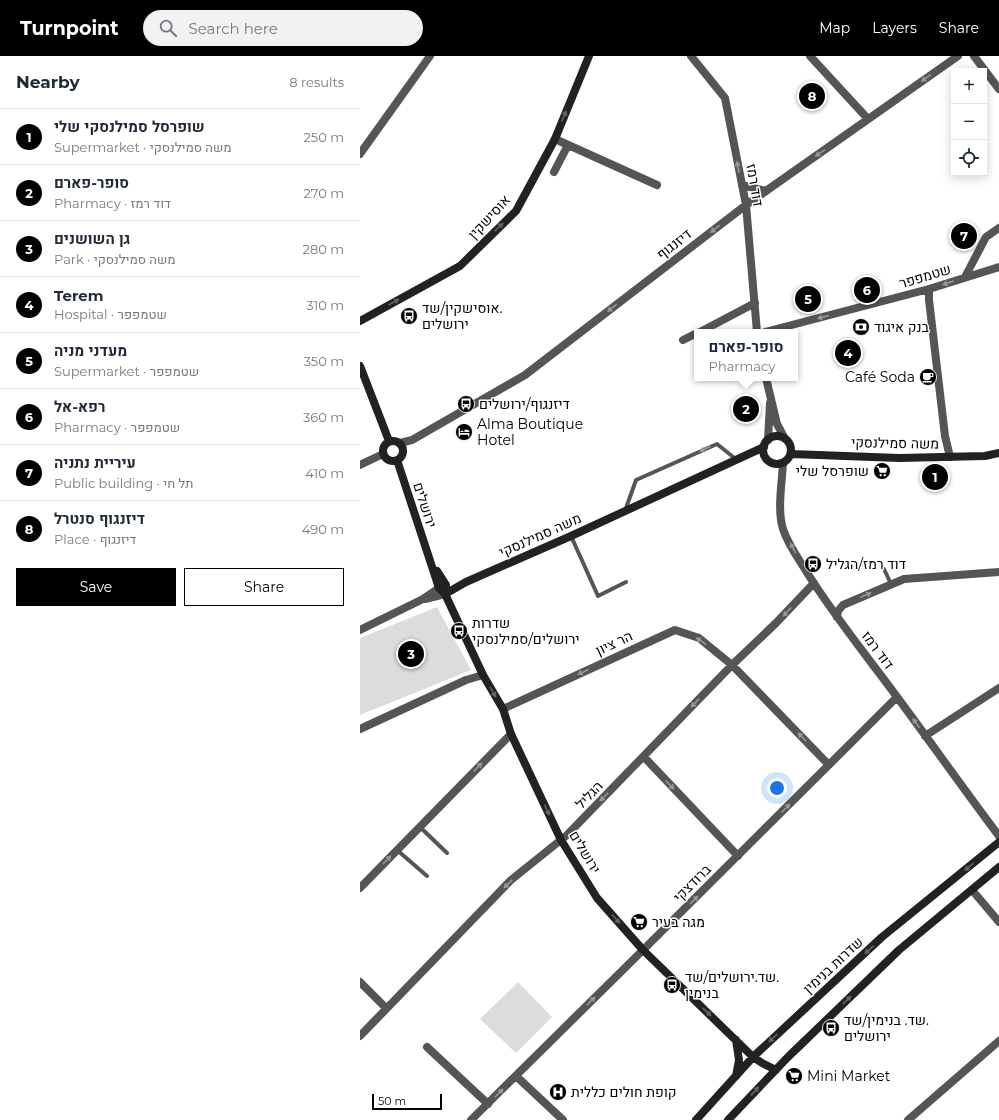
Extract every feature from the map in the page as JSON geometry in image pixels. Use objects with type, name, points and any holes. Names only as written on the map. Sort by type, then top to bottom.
[{"type":"street","points":[[360,154],[430,56]]},
{"type":"street","name":"אוסישקין","points":[[360,321],[460,266],[516,211],[555,139],[589,56]]},
{"type":"street","name":"דוד רמז","points":[[691,56],[725,98],[746,205],[757,329]]},
{"type":"street","points":[[810,56],[868,119]]},
{"type":"street","name":"דיזנגוף","points":[[400,443],[412,440],[524,375],[746,205],[958,56]]},
{"type":"street","points":[[974,56],[999,89]]},
{"type":"street","points":[[555,139],[657,185]]},
{"type":"street","points":[[554,172],[568,145]]},
{"type":"street","points":[[742,185],[766,191]]},
{"type":"street","points":[[965,277],[986,237],[999,228]]},
{"type":"street","name":"שטמפפר","points":[[776,329],[929,289],[999,266]]},
{"type":"street","points":[[929,289],[945,436],[950,457]]},
{"type":"street","points":[[706,329],[755,303]]},
{"type":"street","points":[[683,340],[694,335]]},
{"type":"street","points":[[360,367],[389,441]]},
{"type":"street","points":[[767,381],[777,424],[784,437],[790,444],[791,454],[783,463],[774,464],[770,462],[765,455],[770,398]]},
{"type":"street","points":[[766,443],[777,436],[784,437]]},
{"type":"street","points":[[394,440],[400,443],[403,452],[400,458],[393,461],[387,459],[383,454],[383,447],[389,441],[394,440]]},
{"type":"street","name":"משה סמילנסקי","points":[[360,630],[423,599],[429,599],[443,589],[466,582],[625,512],[737,460],[766,443]]},
{"type":"street","name":"משה סמילנסקי","points":[[791,454],[899,458],[985,456],[999,453]]},
{"type":"street","points":[[360,465],[383,454]]},
{"type":"street","name":"ירושלים","points":[[397,460],[429,559],[484,675],[503,709],[511,734],[561,840],[597,898],[643,950],[754,1057],[776,1070]]},
{"type":"street","name":"דוד רמז","points":[[783,463],[780,506],[783,529],[795,553],[837,617],[897,696],[999,836]]},
{"type":"street","points":[[837,617],[838,611],[843,605],[904,579],[999,572]]},
{"type":"street","name":"הגליל","points":[[360,1036],[511,880],[567,835],[814,583]]},
{"type":"street","name":"הר ציון","points":[[503,709],[675,630],[700,638],[732,665],[829,765]]},
{"type":"street","points":[[360,729],[466,680],[484,675]]},
{"type":"street","points":[[925,736],[999,688]]},
{"type":"street","name":"ברודצקי","points":[[471,1120],[738,856],[897,696]]},
{"type":"street","points":[[360,888],[511,734]]},
{"type":"street","points":[[644,757],[738,856]]},
{"type":"street","name":"שדרות בנימין","points":[[696,1120],[754,1057],[882,937],[999,842]]},
{"type":"street","points":[[728,1120],[776,1070],[898,950],[999,867]]},
{"type":"street","points":[[972,890],[999,922]]},
{"type":"street","points":[[360,982],[386,1008]]},
{"type":"street","points":[[736,1039],[739,1060],[736,1076]]},
{"type":"street","points":[[908,1120],[999,1041]]},
{"type":"street","points":[[427,1047],[488,1104]]},
{"type":"street","points":[[516,1076],[563,1120]]},
{"type":"lane","points":[[625,512],[636,480],[717,444],[737,460]]},
{"type":"lane","points":[[571,536],[598,596],[626,582]]},
{"type":"lane","points":[[884,569],[891,585]]},
{"type":"lane","points":[[420,826],[448,853]]},
{"type":"lane","points":[[397,850],[427,876]]},
{"type":"shaded area","points":[[437,607],[471,670],[360,715],[360,638]]},
{"type":"shaded area","points":[[518,982],[552,1017],[516,1053],[480,1019]]},
{"type":"place","name":"דיזנגוף סנטרל","points":[[812,96]]},
{"type":"place","name":"עיריית נתניה","points":[[964,236]]},
{"type":"place","name":"רפא-אל","points":[[867,290]]},
{"type":"place","name":"מעדני מניה","points":[[808,299]]},
{"type":"place","name":"אוסישקין/שד. ירושלים","points":[[409,316]]},
{"type":"place","name":"בנק איגוד","points":[[861,327]]},
{"type":"place","name":"Terem","points":[[848,353]]},
{"type":"place","name":"Café Soda","points":[[928,377]]},
{"type":"place","name":"דיזנגוף/ירושלים","points":[[466,404]]},
{"type":"place","name":"סופר-פארם","points":[[746,409]]},
{"type":"place","name":"Alma Boutique Hotel","points":[[464,432]]},
{"type":"place","name":"שופרסל שלי","points":[[882,471]]},
{"type":"place","name":"שופרסל סמילנסקי שלי","points":[[935,477]]},
{"type":"place","name":"דוד רמז/הגליל","points":[[813,564]]},
{"type":"place","name":"שדרות ירושלים/סמילנסקי","points":[[459,631]]},
{"type":"place","name":"גן השושנים","points":[[411,654]]},
{"type":"place","name":"מגה בעיר","points":[[639,922]]},
{"type":"place","name":"שד.ירושלים/שד. בנימין","points":[[672,985]]},
{"type":"place","name":"שד. בנימין/שד. ירושלים","points":[[831,1028]]},
{"type":"place","name":"Mini Market","points":[[794,1076]]},
{"type":"place","name":"קופת חולים כללית","points":[[558,1092]]}]
